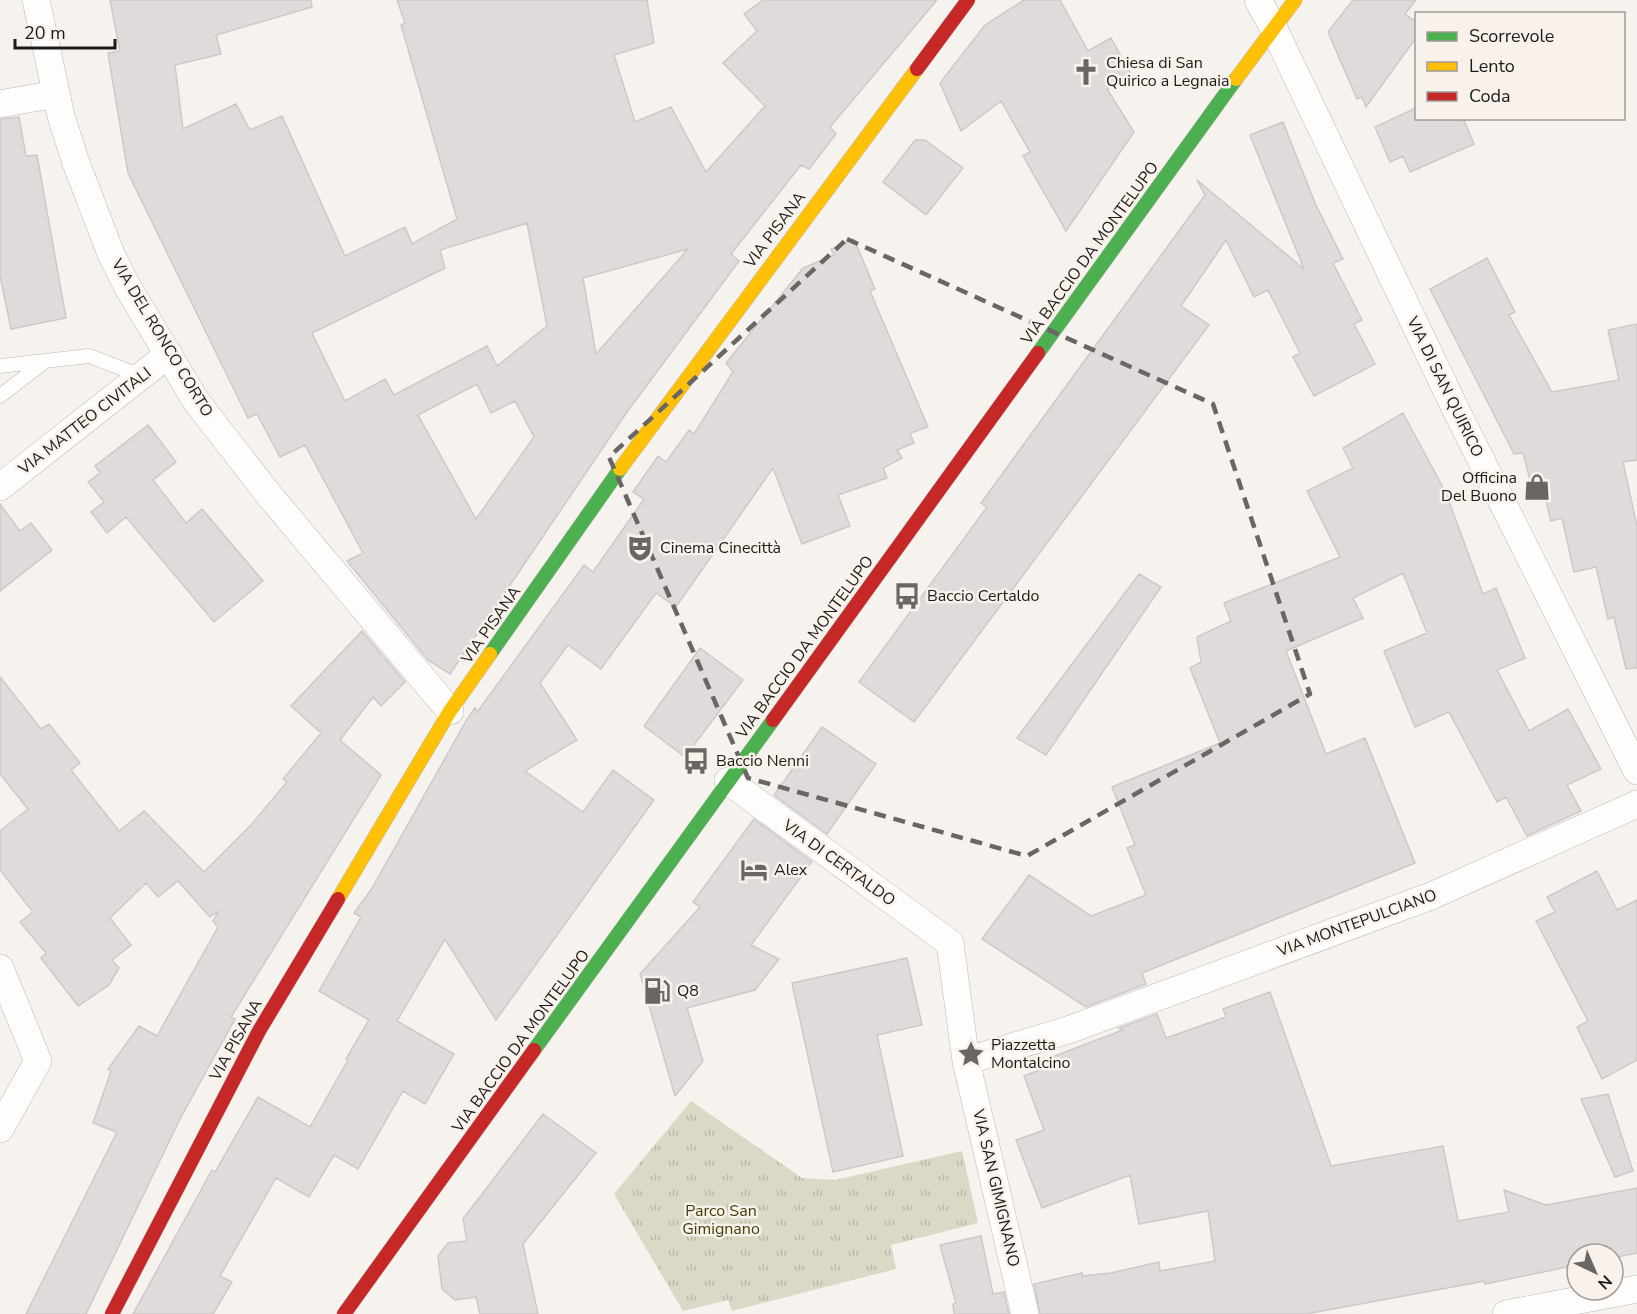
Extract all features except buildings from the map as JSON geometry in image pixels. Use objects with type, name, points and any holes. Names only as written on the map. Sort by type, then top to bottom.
[{"type":"street","name":"VIA DEL RONCO CORTO","points":[[36,0],[56,94],[76,163],[111,254],[127,286],[196,400],[269,495],[450,711]]},
{"type":"street","name":"VIA PISANA","points":[[112,1314],[259,1031],[450,711],[647,430],[968,0]]},
{"type":"street","name":"VIA DI SAN QUIRICO","points":[[1258,0],[1455,408],[1637,771]]},
{"type":"street","name":"VIA BACCIO DA MONTELUPO","points":[[344,1314],[1229,88],[1295,0]]},
{"type":"street","points":[[0,104],[56,94]]},
{"type":"street","name":"VIA MATTEO CIVITALI","points":[[0,487],[169,354]]},
{"type":"street","name":"VIA DI CERTALDO","points":[[728,781],[950,943],[966,1061]]},
{"type":"street","name":"VIA MONTEPULCIANO","points":[[966,1061],[1071,1029],[1431,896],[1637,804]]},
{"type":"street","points":[[0,968],[38,1061],[0,1129]]},
{"type":"street","name":"VIA SAN GIMIGNANO","points":[[966,1061],[1025,1314]]},
{"type":"street","points":[[1506,1314],[1637,1289]]},
{"type":"lane","points":[[0,366],[89,356],[142,376]]},
{"type":"lane","points":[[0,396],[46,361]]},
{"type":"highlighted area","points":[[847,239],[1213,404],[1310,694],[1027,856],[748,778],[609,457]]},
{"type":"green space","name":"Parco San Gimignano","points":[[691,1101],[802,1178],[835,1180],[962,1151],[978,1223],[891,1245],[896,1269],[732,1311],[728,1300],[683,1311],[614,1194]]},
{"type":"traffic: fast","points":[[1038,353],[1236,79]]},
{"type":"traffic: fast","points":[[490,654],[620,469]]},
{"type":"traffic: fast","points":[[534,1050],[773,720]]},
{"type":"traffic: slow","points":[[1236,79],[1295,0]]},
{"type":"traffic: slow","points":[[620,469],[917,69]]},
{"type":"traffic: slow","points":[[338,899],[450,711],[490,654]]},
{"type":"traffic: jam","points":[[917,69],[968,0]]},
{"type":"traffic: jam","points":[[773,720],[1038,353]]},
{"type":"traffic: jam","points":[[112,1314],[259,1031],[338,899]]},
{"type":"traffic: jam","points":[[344,1314],[534,1050]]},
{"type":"place","name":"Chiesa di San Quirico a Legnaia","points":[[1086,72]]},
{"type":"place","name":"Officina Del Buono","points":[[1537,487]]},
{"type":"place","name":"Cinema Cinecittà","points":[[640,548]]},
{"type":"place","name":"Baccio Certaldo","points":[[907,596]]},
{"type":"place","name":"Baccio Nenni","points":[[696,761]]},
{"type":"place","name":"Alex","points":[[754,870]]},
{"type":"place","name":"Q8","points":[[657,991]]},
{"type":"place","name":"Piazzetta Montalcino","points":[[971,1054]]}]
